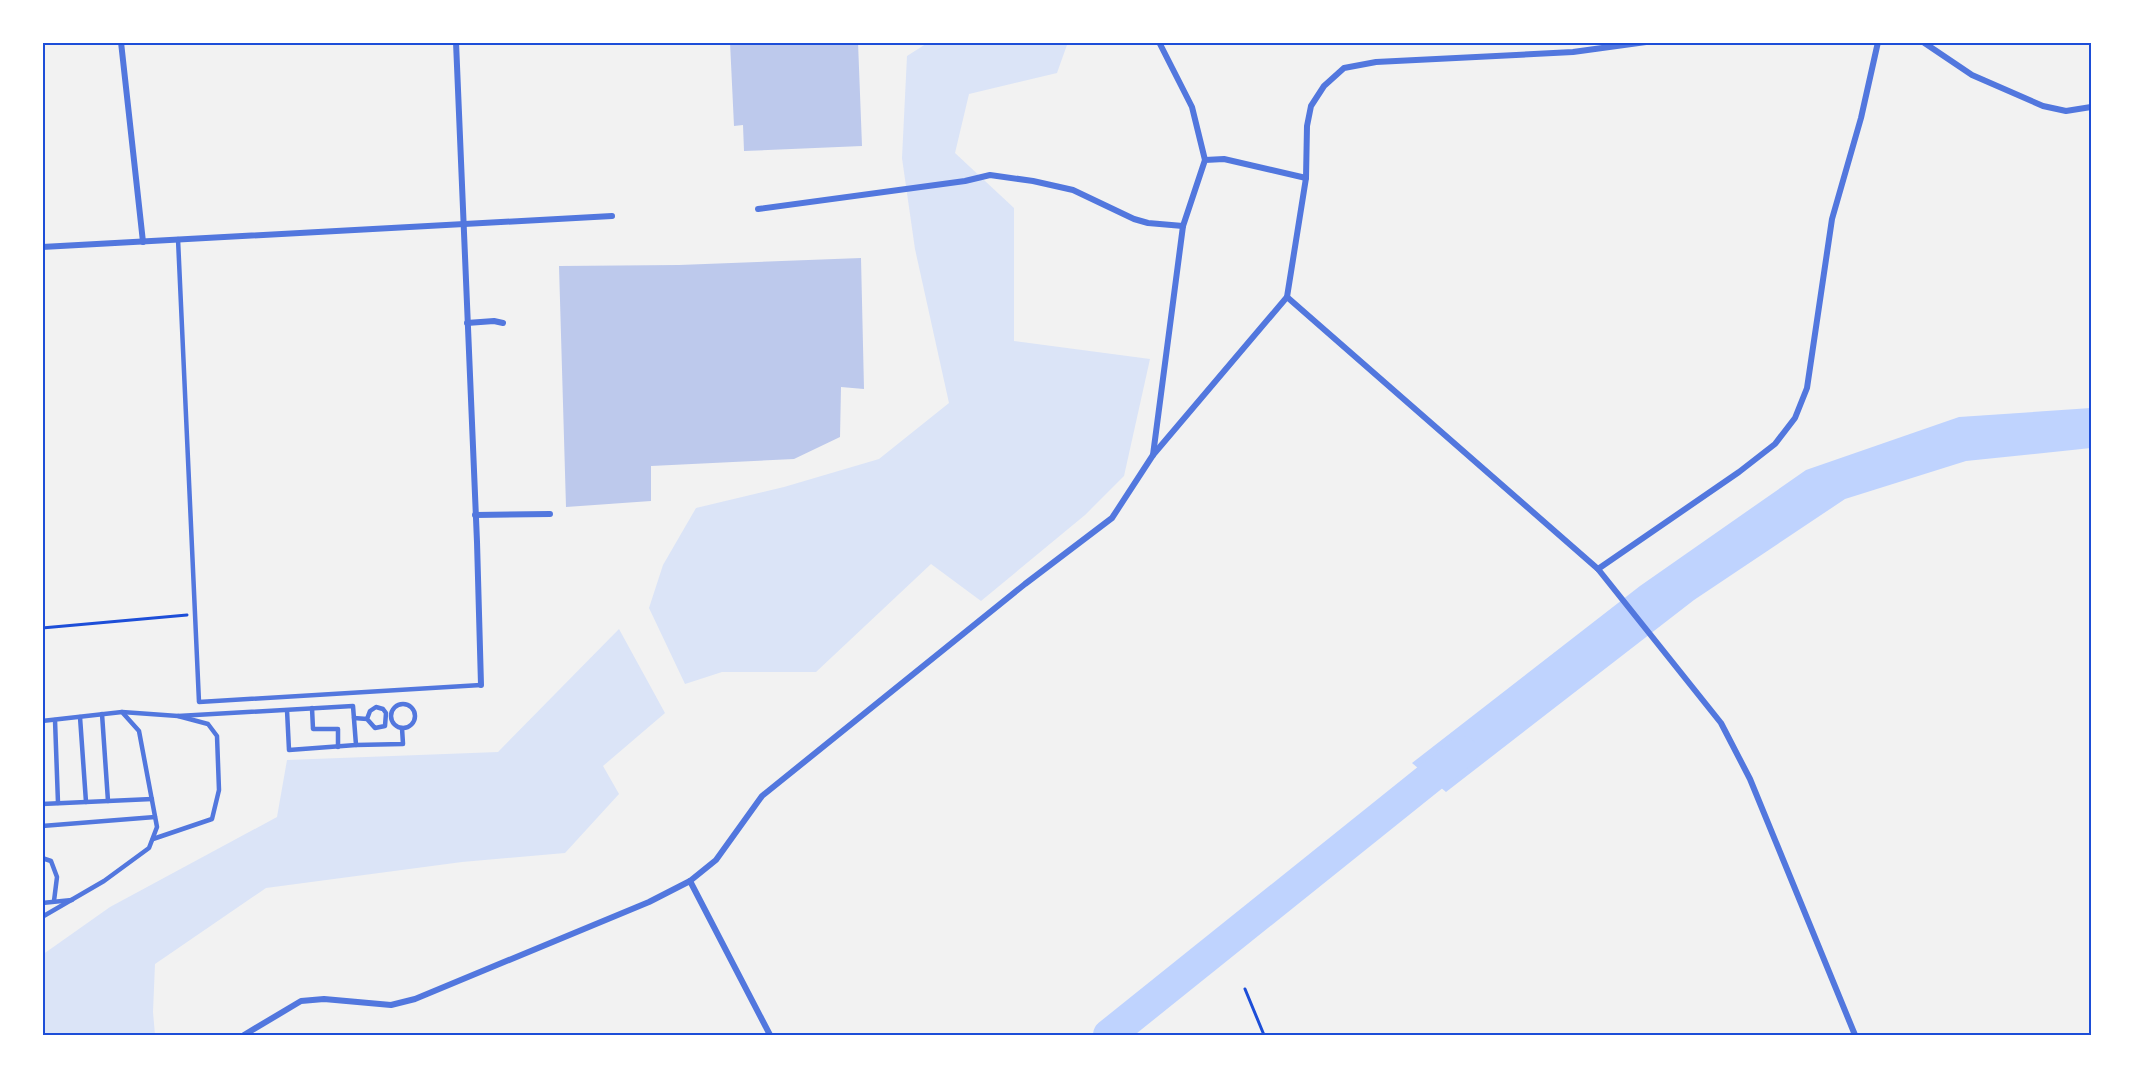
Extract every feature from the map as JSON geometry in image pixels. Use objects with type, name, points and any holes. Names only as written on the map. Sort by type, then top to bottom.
[{"type":"street","points":[[120,42],[143,242]]},
{"type":"street","points":[[456,42],[481,685]]},
{"type":"street","points":[[1153,455],[1183,226],[1204,160],[1192,107],[1159,42]]},
{"type":"street","points":[[244,1035],[301,1001],[324,999],[391,1005],[415,999],[649,902],[690,881],[716,860],[762,796],[1025,584],[1112,518],[1153,455],[1287,297],[1306,178],[1307,126],[1311,106],[1324,86],[1344,68],[1376,62],[1573,52],[1646,42]]},
{"type":"street","points":[[1598,569],[1739,472],[1775,444],[1795,418],[1807,388],[1832,219],[1861,118],[1878,42]]},
{"type":"street","points":[[1923,42],[1972,75],[2043,106],[2066,111],[2091,107]]},
{"type":"street","points":[[1204,160],[1224,159],[1306,178]]},
{"type":"street","points":[[758,209],[965,181],[990,175],[1073,190],[1134,219],[1148,223],[1183,226]]},
{"type":"street","points":[[42,247],[612,216]]},
{"type":"street","points":[[1287,297],[1598,569],[1721,723],[1750,779],[1855,1035]]},
{"type":"street","points":[[467,323],[503,322]]},
{"type":"street","points":[[475,515],[550,514]]},
{"type":"street","points":[[690,881],[770,1035]]},
{"type":"lane","points":[[178,238],[199,702],[481,685]]},
{"type":"lane","points":[[354,718],[367,719],[375,728],[385,726],[389,717],[396,706],[404,704],[411,707],[415,713],[414,721],[402,728],[394,724],[389,717],[383,709],[376,707],[370,711],[367,719]]},
{"type":"lane","points":[[178,717],[353,706],[356,745]]},
{"type":"lane","points":[[312,708],[313,729],[338,729],[338,747]]},
{"type":"lane","points":[[287,710],[289,750],[404,744],[402,728]]},
{"type":"lane","points":[[42,917],[104,881],[149,848],[153,839],[157,827],[139,731],[122,712]]},
{"type":"lane","points":[[42,721],[122,712],[178,717],[208,724],[217,736],[219,790],[212,819],[153,839]]},
{"type":"lane","points":[[102,714],[108,801]]},
{"type":"lane","points":[[80,717],[86,802]]},
{"type":"lane","points":[[55,720],[58,804]]},
{"type":"lane","points":[[42,804],[152,799]]},
{"type":"lane","points":[[42,826],[155,817]]},
{"type":"lane","points":[[42,858],[51,861],[57,877],[54,902]]},
{"type":"lane","points":[[42,903],[74,899]]},
{"type":"path","points":[[42,628],[196,614]]},
{"type":"path","points":[[1245,989],[1264,1035]]},
{"type":"shaded area","points":[[929,42],[1068,42],[1057,73],[969,94],[955,153],[1014,208],[1014,341],[1150,359],[1124,476],[1085,515],[981,601],[931,564],[816,672],[722,672],[685,684],[649,608],[663,565],[696,508],[784,487],[879,459],[949,403],[915,249],[902,158],[907,56]]},
{"type":"shaded area","points":[[619,629],[665,713],[603,766],[619,794],[565,853],[462,862],[266,888],[155,964],[153,1012],[155,1035],[42,1035],[42,955],[110,907],[277,817],[287,760],[498,752]]},
{"type":"water","points":[[2091,408],[2091,448],[1966,461],[1845,499],[1694,600],[1446,792],[1412,763],[1640,586],[1806,470],[1959,417]]},
{"type":"building","points":[[730,42],[858,42],[862,146],[744,151],[743,125],[734,126]]},
{"type":"building","points":[[861,258],[864,389],[841,387],[840,437],[794,459],[651,466],[651,501],[566,507],[559,266],[679,265]]},
{"type":"waterway","points":[[1109,1035],[1462,752]]}]
